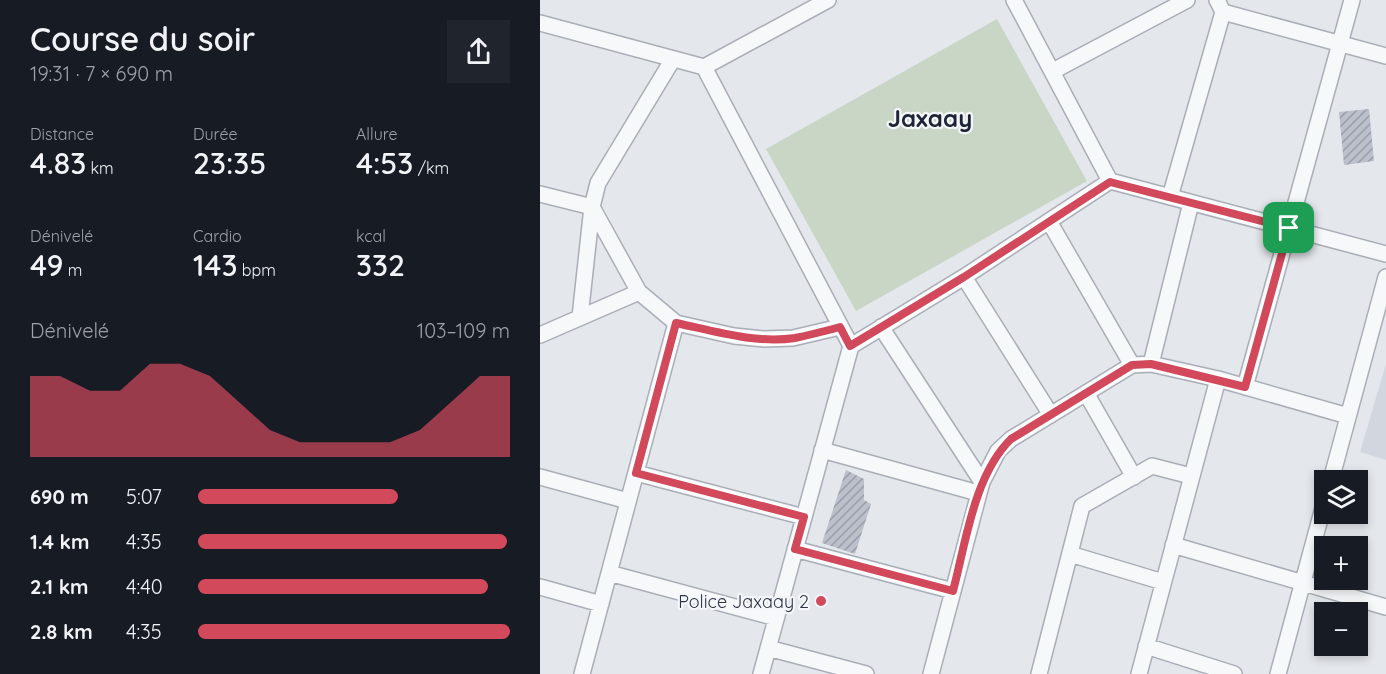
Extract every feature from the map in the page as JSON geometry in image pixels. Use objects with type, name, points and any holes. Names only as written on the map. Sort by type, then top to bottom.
[{"type":"street","points":[[540,23],[704,67],[828,0]]},
{"type":"street","points":[[1014,0],[1110,182]]},
{"type":"street","points":[[1053,71],[1187,0]]},
{"type":"street","points":[[1245,387],[1352,0]]},
{"type":"street","points":[[1170,197],[1220,6],[1386,56]]},
{"type":"street","points":[[580,317],[592,207],[598,183],[673,59]]},
{"type":"street","points":[[704,67],[850,346],[761,674]]},
{"type":"street","points":[[850,346],[1050,223],[1110,182],[1386,254]]},
{"type":"street","points":[[540,194],[592,207],[639,292],[676,323],[734,336],[764,339],[793,338],[840,327]]},
{"type":"street","points":[[1151,364],[1191,202]]},
{"type":"street","points":[[1050,223],[1132,365]]},
{"type":"street","points":[[964,277],[1051,416]]},
{"type":"street","points":[[1334,470],[1386,277]]},
{"type":"street","points":[[540,335],[639,292]]},
{"type":"street","points":[[582,674],[676,323]]},
{"type":"street","points":[[881,327],[980,487]]},
{"type":"street","points":[[931,674],[980,487],[998,451],[1011,439],[1132,365],[1151,364],[1218,379],[1348,416]]},
{"type":"street","points":[[1139,674],[1218,379]]},
{"type":"street","points":[[1086,393],[1134,477]]},
{"type":"street","points":[[822,450],[980,487]]},
{"type":"street","points":[[1039,674],[1082,506],[1152,466],[1191,477]]},
{"type":"street","points":[[636,473],[804,517]]},
{"type":"street","points":[[540,477],[628,501]]},
{"type":"street","points":[[1278,674],[1319,524]]},
{"type":"street","points":[[1173,545],[1386,607]]},
{"type":"street","points":[[795,549],[953,591]]},
{"type":"street","points":[[1070,554],[1163,582]]},
{"type":"street","points":[[609,573],[776,618]]},
{"type":"street","points":[[540,587],[601,604]]},
{"type":"street","points":[[1146,646],[1234,674]]},
{"type":"street","points":[[768,648],[866,674]]},
{"type":"shaded area","points":[[1386,364],[1386,460],[1360,452]]},
{"type":"green space","points":[[997,19],[1087,181],[856,311],[766,149]]},
{"type":"building","points":[[1369,109],[1374,161],[1344,165],[1339,112]]},
{"type":"building","points":[[846,470],[864,479],[864,500],[871,504],[855,554],[822,543]]},
{"type":"place","name":"Police Jaxaay 2","points":[[821,601]]},
{"type":"district","name":"Jaxaay","points":[[930,118]]},
{"type":"route","points":[[1110,182],[1289,228],[1245,387],[1151,364],[1132,365],[1011,439],[998,451],[982,482],[953,591],[795,549],[804,517],[636,473],[676,323],[734,336],[764,339],[793,338],[840,327],[850,346],[1050,223],[1110,182]]}]
